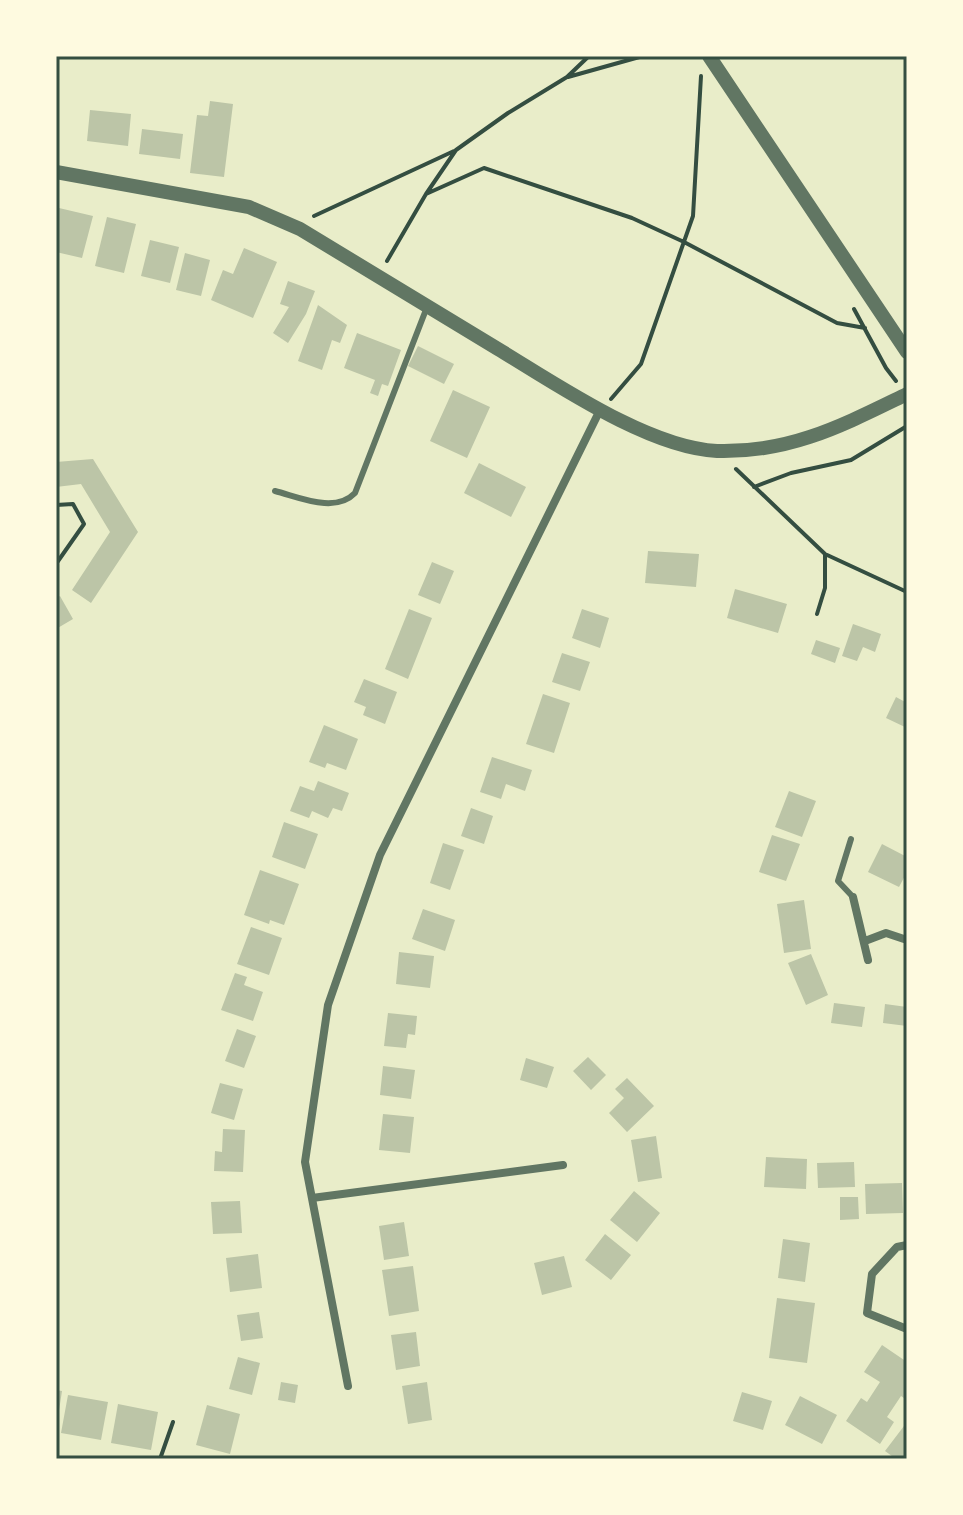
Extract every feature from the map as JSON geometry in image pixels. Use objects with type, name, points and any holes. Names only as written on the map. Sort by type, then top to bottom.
[{"type":"street","points":[[709,56],[907,352]]},
{"type":"street","points":[[56,172],[249,207],[300,229],[600,410],[681,445],[717,451],[762,449],[822,435],[907,394]]},
{"type":"street","points":[[348,1386],[305,1162],[328,1005],[380,855],[600,410]]},
{"type":"street","points":[[853,897],[868,960]]},
{"type":"street","points":[[865,941],[886,933],[907,940]]},
{"type":"street","points":[[312,1198],[563,1165]]},
{"type":"street","points":[[907,1245],[897,1247],[872,1274],[867,1313],[907,1329]]},
{"type":"lane","points":[[275,491],[325,504],[341,502],[355,493],[427,307]]},
{"type":"lane","points":[[851,839],[838,881],[853,897]]},
{"type":"path","points":[[300,229],[318,212],[456,150],[567,77],[589,56]]},
{"type":"path","points":[[567,77],[643,56]]},
{"type":"path","points":[[600,410],[641,364],[693,216],[701,73]]},
{"type":"path","points":[[378,277],[426,194],[456,150]]},
{"type":"path","points":[[426,194],[484,168],[632,218],[837,323],[865,328]]},
{"type":"path","points":[[754,487],[791,473],[851,460],[907,426]]},
{"type":"path","points":[[717,451],[825,554],[907,592]]},
{"type":"path","points":[[56,505],[73,504],[84,524],[56,564]]},
{"type":"path","points":[[817,614],[825,588],[825,554]]},
{"type":"path","points":[[160,1459],[173,1422]]},
{"type":"building","points":[[210,101],[233,104],[224,177],[190,173],[197,115],[208,116]]},
{"type":"building","points":[[90,110],[131,114],[128,146],[87,141]]},
{"type":"building","points":[[142,129],[183,134],[180,159],[139,154]]},
{"type":"building","points":[[59,208],[93,216],[82,258],[56,252]]},
{"type":"building","points":[[107,217],[136,224],[124,273],[95,266]]},
{"type":"building","points":[[150,240],[179,247],[170,283],[141,276]]},
{"type":"building","points":[[244,248],[277,262],[253,318],[211,300],[223,270],[233,274]]},
{"type":"building","points":[[185,253],[210,260],[201,296],[176,290]]},
{"type":"building","points":[[288,281],[315,291],[306,314],[288,343],[273,333],[289,307],[280,304]]},
{"type":"building","points":[[318,305],[347,325],[340,343],[332,340],[322,370],[298,361]]},
{"type":"building","points":[[357,333],[401,350],[388,386],[382,384],[378,396],[370,393],[375,380],[344,368]]},
{"type":"building","points":[[418,346],[454,364],[444,384],[408,366]]},
{"type":"building","points":[[453,390],[490,407],[467,458],[430,441]]},
{"type":"building","points":[[93,459],[138,532],[91,603],[72,590],[110,532],[81,484],[56,487],[56,462]]},
{"type":"building","points":[[479,463],[526,487],[511,517],[464,493]]},
{"type":"building","points":[[648,551],[699,554],[696,587],[645,583]]},
{"type":"building","points":[[432,562],[454,571],[440,604],[418,595]]},
{"type":"building","points":[[735,589],[787,604],[778,633],[727,618]]},
{"type":"building","points":[[60,596],[73,619],[56,629],[56,598]]},
{"type":"building","points":[[409,609],[432,618],[408,679],[385,669]]},
{"type":"building","points":[[582,609],[609,618],[600,648],[572,638]]},
{"type":"building","points":[[853,624],[881,634],[875,652],[863,647],[857,661],[842,656]]},
{"type":"building","points":[[816,640],[840,648],[835,663],[811,654]]},
{"type":"building","points":[[562,653],[590,662],[580,691],[552,682]]},
{"type":"building","points":[[364,679],[397,692],[385,724],[363,715],[366,707],[354,702]]},
{"type":"building","points":[[543,694],[570,703],[554,753],[526,744]]},
{"type":"building","points":[[896,697],[907,703],[907,728],[886,718]]},
{"type":"building","points":[[324,725],[358,739],[346,770],[327,763],[325,768],[309,762]]},
{"type":"building","points":[[492,757],[532,770],[525,791],[506,784],[501,799],[480,792]]},
{"type":"building","points":[[318,781],[349,793],[342,811],[333,808],[328,818],[312,811],[309,818],[290,811],[300,786],[314,791]]},
{"type":"building","points":[[789,791],[816,801],[802,837],[775,827]]},
{"type":"building","points":[[471,808],[493,816],[484,844],[461,836]]},
{"type":"building","points":[[284,822],[318,834],[305,869],[272,857]]},
{"type":"building","points":[[772,835],[800,844],[786,881],[759,872]]},
{"type":"building","points":[[443,843],[464,850],[450,890],[430,883]]},
{"type":"building","points":[[882,844],[907,857],[907,872],[899,887],[868,872]]},
{"type":"building","points":[[260,870],[299,884],[284,925],[270,920],[269,924],[244,915]]},
{"type":"building","points":[[804,900],[811,949],[784,953],[777,904]]},
{"type":"building","points":[[423,909],[455,920],[445,951],[412,939]]},
{"type":"building","points":[[251,927],[282,938],[269,975],[237,964]]},
{"type":"building","points":[[399,952],[434,956],[430,988],[396,984]]},
{"type":"building","points":[[811,954],[828,995],[806,1005],[788,963]]},
{"type":"building","points":[[235,973],[247,977],[244,985],[263,992],[253,1021],[221,1010]]},
{"type":"building","points":[[834,1003],[865,1007],[862,1027],[831,1023]]},
{"type":"building","points":[[885,1004],[907,1007],[907,1026],[883,1023]]},
{"type":"building","points":[[388,1013],[417,1016],[415,1035],[408,1034],[406,1048],[384,1046]]},
{"type":"building","points":[[237,1029],[256,1036],[244,1068],[225,1061]]},
{"type":"building","points":[[588,1057],[606,1075],[591,1090],[573,1071]]},
{"type":"building","points":[[526,1058],[554,1067],[547,1088],[520,1080]]},
{"type":"building","points":[[383,1066],[415,1070],[411,1099],[380,1095]]},
{"type":"building","points":[[627,1078],[654,1106],[627,1132],[609,1113],[624,1098],[615,1089]]},
{"type":"building","points":[[220,1083],[243,1089],[234,1120],[211,1113]]},
{"type":"building","points":[[383,1114],[414,1117],[410,1153],[379,1150]]},
{"type":"building","points":[[223,1129],[245,1130],[243,1172],[214,1171],[215,1151],[222,1152]]},
{"type":"building","points":[[656,1136],[662,1178],[638,1182],[631,1140]]},
{"type":"building","points":[[766,1157],[807,1159],[806,1189],[764,1187]]},
{"type":"building","points":[[854,1162],[855,1187],[818,1188],[817,1163]]},
{"type":"building","points":[[902,1183],[903,1213],[866,1214],[865,1184]]},
{"type":"building","points":[[634,1191],[660,1213],[637,1242],[610,1220]]},
{"type":"building","points":[[840,1197],[858,1197],[859,1219],[840,1220]]},
{"type":"building","points":[[240,1201],[242,1233],[213,1234],[211,1202]]},
{"type":"building","points":[[404,1222],[409,1256],[384,1260],[379,1226]]},
{"type":"building","points":[[605,1234],[631,1255],[611,1280],[585,1260]]},
{"type":"building","points":[[783,1239],[810,1243],[805,1282],[778,1278]]},
{"type":"building","points":[[258,1254],[262,1288],[230,1292],[226,1258]]},
{"type":"building","points":[[564,1256],[572,1287],[542,1295],[534,1263]]},
{"type":"building","points":[[413,1266],[419,1311],[389,1316],[382,1270]]},
{"type":"building","points":[[777,1298],[815,1303],[807,1363],[769,1358]]},
{"type":"building","points":[[259,1312],[263,1338],[241,1341],[237,1315]]},
{"type":"building","points":[[416,1332],[420,1366],[396,1370],[391,1335]]},
{"type":"building","points":[[882,1345],[907,1362],[907,1400],[901,1396],[887,1417],[894,1422],[880,1444],[846,1421],[861,1398],[867,1402],[880,1382],[864,1372]]},
{"type":"building","points":[[238,1357],[260,1363],[252,1395],[229,1389]]},
{"type":"building","points":[[281,1382],[298,1385],[295,1403],[278,1400]]},
{"type":"building","points":[[427,1382],[432,1420],[408,1424],[402,1386]]},
{"type":"building","points":[[56,1390],[62,1391],[58,1417],[56,1416]]},
{"type":"building","points":[[742,1392],[772,1401],[763,1430],[733,1421]]},
{"type":"building","points":[[68,1395],[108,1402],[101,1440],[61,1433]]},
{"type":"building","points":[[800,1396],[837,1415],[822,1444],[785,1425]]},
{"type":"building","points":[[118,1404],[158,1412],[151,1450],[111,1443]]},
{"type":"building","points":[[207,1405],[240,1414],[230,1454],[196,1445]]},
{"type":"building","points":[[907,1422],[907,1459],[896,1459],[885,1451]]}]
